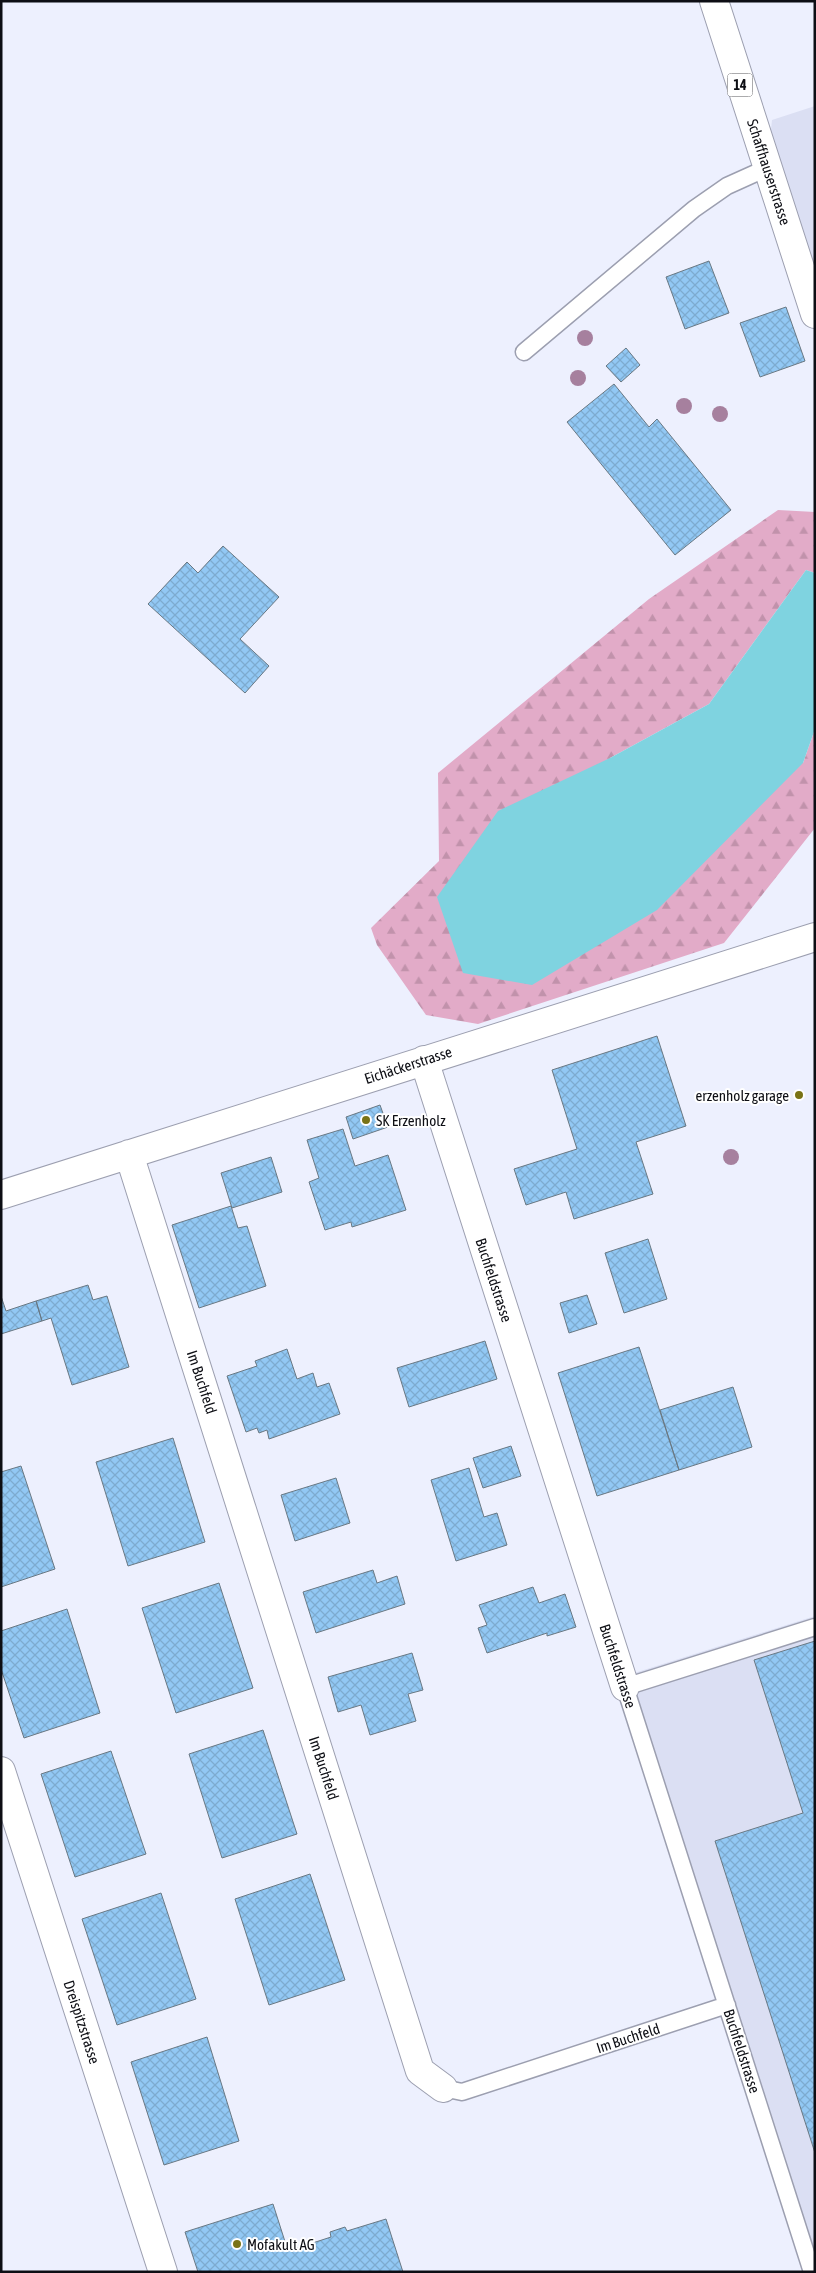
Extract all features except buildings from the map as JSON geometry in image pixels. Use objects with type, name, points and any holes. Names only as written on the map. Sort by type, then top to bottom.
[{"type":"street","name":"Schaffhauserstrasse","points":[[714,1],[815,314]]},
{"type":"street","name":"Eichäckerstrasse","points":[[1,1195],[815,937]]},
{"type":"street","name":"Buchfeldstrasse","points":[[424,1060],[625,1687]]},
{"type":"street","name":"Im Buchfeld","points":[[129,1154],[420,2072],[443,2088]]},
{"type":"street","name":"Dreispitzstrasse","points":[[1,1771],[163,2272]]},
{"type":"lane","points":[[524,352],[694,209],[727,186],[767,168]]},
{"type":"lane","points":[[625,1687],[815,1627]]},
{"type":"lane","name":"Buchfeldstrasse","points":[[625,1687],[812,2272]]},
{"type":"lane","name":"Im Buchfeld","points":[[443,2088],[462,2092],[727,2005]]},
{"type":"shaded area","points":[[815,106],[815,314],[767,168],[772,120]]},
{"type":"shaded area","points":[[815,1616],[815,2255],[628,1675]]},
{"type":"green space","points":[[778,510],[815,512],[815,573],[806,570],[709,704],[610,758],[803,763],[815,729],[815,828],[724,943],[478,1024],[426,1015],[377,945],[371,928],[439,861],[438,773],[649,599]]},
{"type":"water","points":[[806,570],[815,573],[815,729],[803,763],[657,910],[532,985],[463,973],[437,897],[498,811],[610,758],[709,704]]},
{"type":"place","name":"erzenholz garage","points":[[799,1095]]},
{"type":"place","name":"SK Erzenholz","points":[[366,1120]]},
{"type":"place","name":"Mofakult AG","points":[[237,2244]]}]
